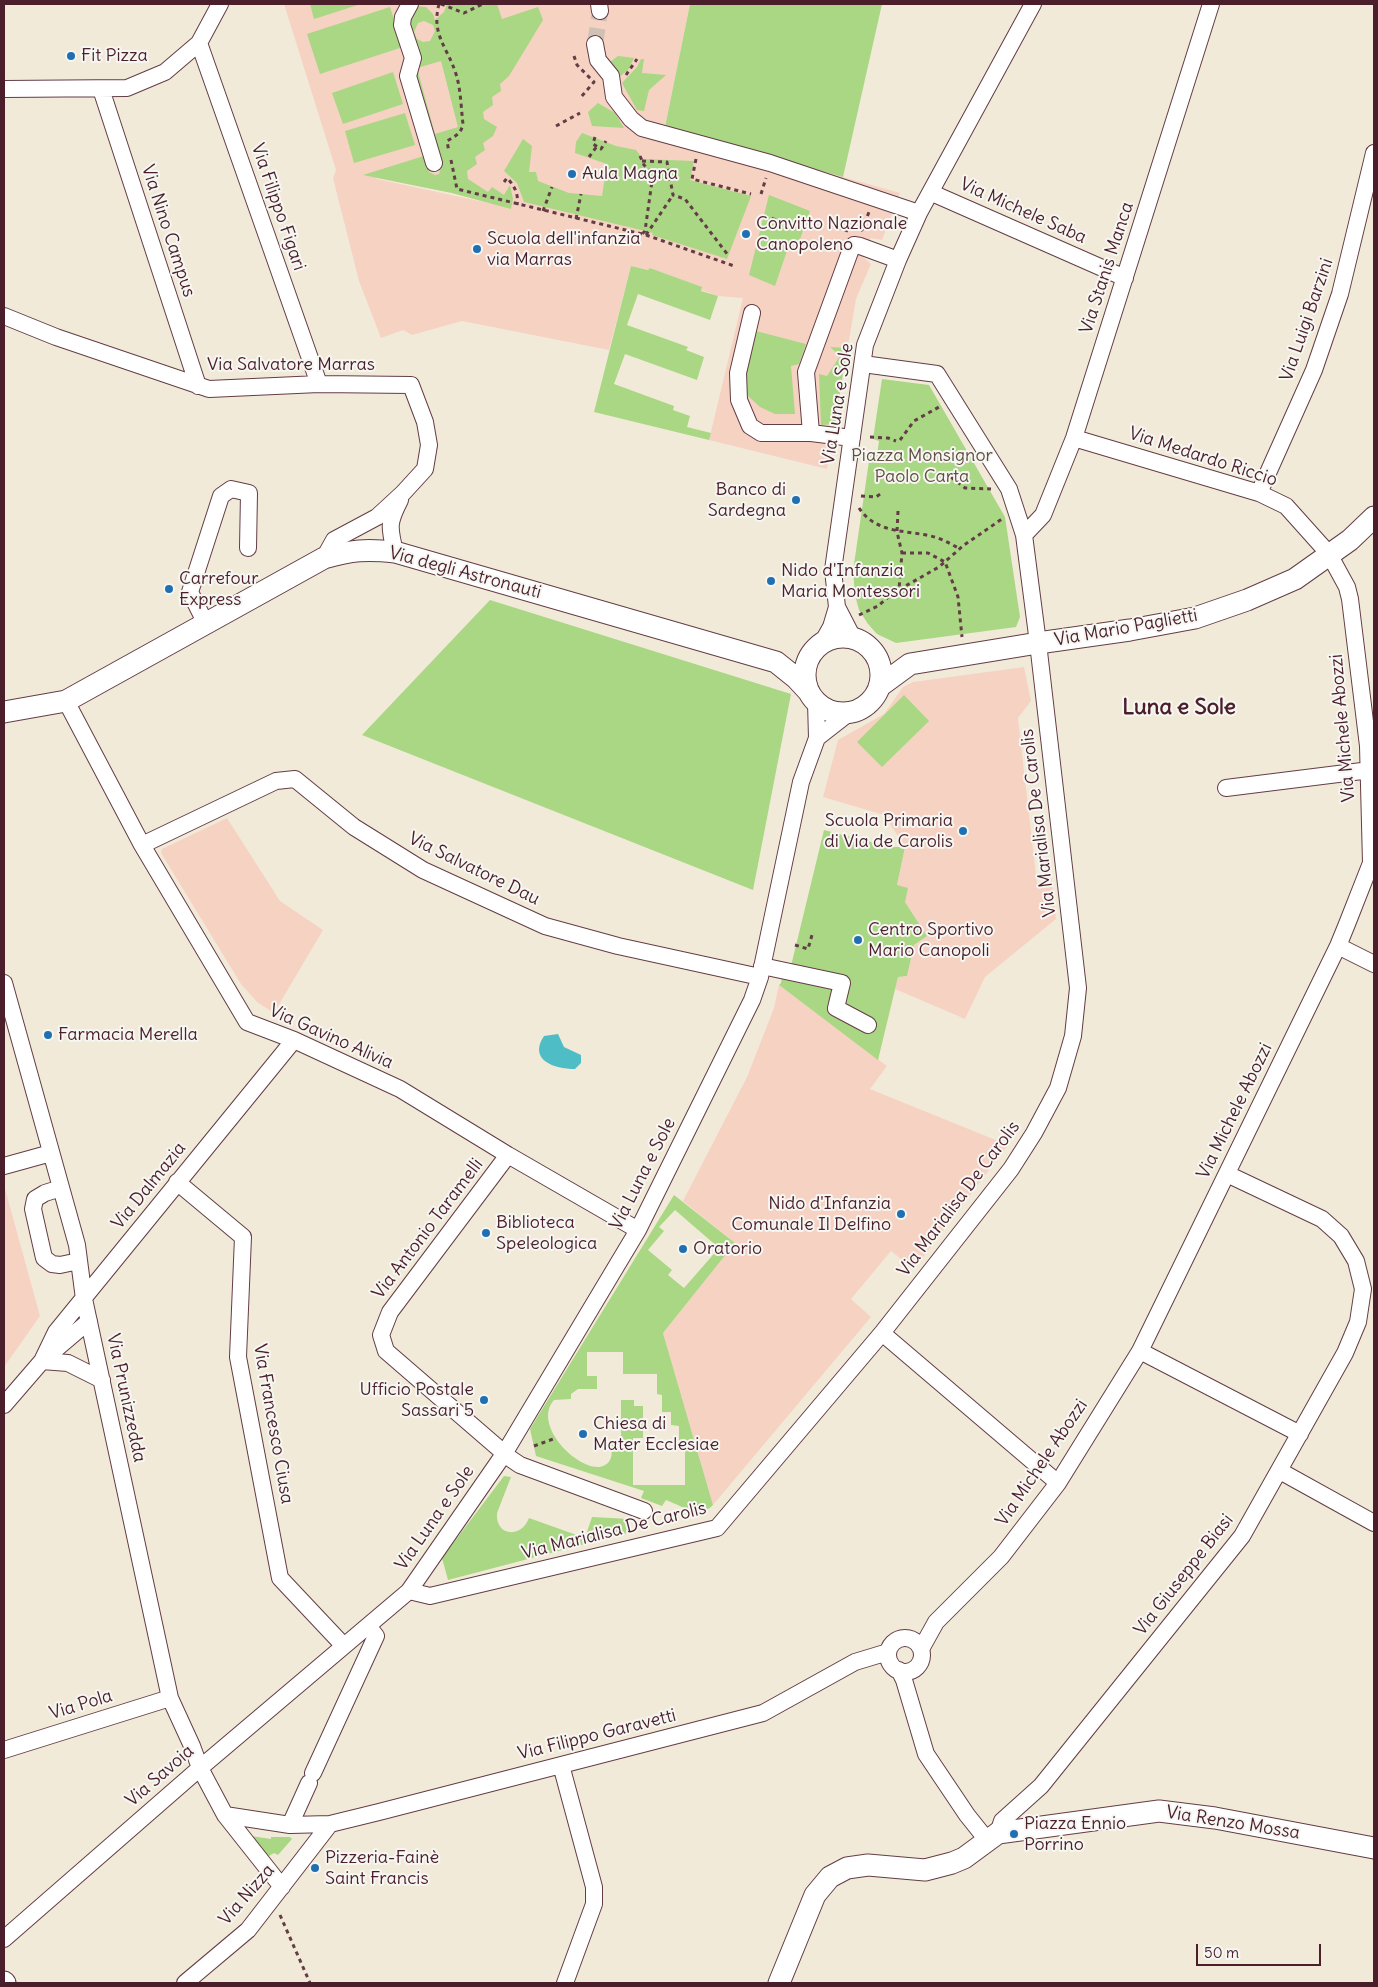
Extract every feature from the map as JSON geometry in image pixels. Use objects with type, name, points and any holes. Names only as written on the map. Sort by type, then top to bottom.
[{"type":"main road","name":"Via Mario Paglietti","points":[[910,664],[1195,618],[1248,600],[1295,579],[1350,540],[1374,517]]},
{"type":"main road","name":"Via degli Astronauti","points":[[4,712],[66,701],[324,558],[365,549],[395,552],[776,662],[796,678],[812,697]]},
{"type":"main road","points":[[776,662],[817,648],[839,636],[862,641],[875,653],[882,669],[878,692],[870,702],[860,709],[849,713],[837,713],[825,709],[812,697],[805,680],[805,668],[817,648]]},
{"type":"main road","points":[[875,653],[910,664]]},
{"type":"main road","points":[[880,686],[910,664]]},
{"type":"main road","name":"Via Renzo Mossa","points":[[993,1837],[1062,1824],[1159,1811],[1215,1818],[1374,1848]]},
{"type":"main road","points":[[780,1983],[815,1895],[830,1877],[847,1868],[868,1864],[925,1870],[964,1858],[993,1837]]},
{"type":"street","points":[[4,89],[127,88],[164,72],[199,43],[220,4]]},
{"type":"street","points":[[410,4],[403,17],[402,25],[413,58],[408,76],[434,163]]},
{"type":"street","name":"Via Luna e Sole","points":[[853,638],[837,607],[833,570],[865,344],[898,260],[919,213],[932,193],[1033,4]]},
{"type":"street","name":"Via Stanis Manca","points":[[1024,535],[1043,515],[1074,438],[1211,4]]},
{"type":"street","name":"Via Filippo Figari","points":[[199,43],[319,384]]},
{"type":"street","points":[[595,44],[598,60],[611,76],[614,97],[631,119],[642,128],[770,163],[919,213]]},
{"type":"street","name":"Via Nino Campus","points":[[101,89],[198,386]]},
{"type":"street","name":"Via Luigi Barzini","points":[[1259,493],[1314,370],[1340,294],[1374,153]]},
{"type":"street","name":"Via Michele Saba","points":[[932,193],[1125,278]]},
{"type":"street","points":[[811,433],[806,372],[851,249],[854,245],[860,246],[898,260]]},
{"type":"street","points":[[752,313],[738,373],[739,400],[750,426],[761,433],[811,433],[852,438]]},
{"type":"street","name":"Via Salvatore Marras","points":[[4,316],[56,337],[209,389],[319,384],[411,385],[425,422],[429,445],[424,469],[403,493],[377,516],[334,540],[324,558]]},
{"type":"street","name":"Via Marialisa De Carolis","points":[[409,1591],[430,1596],[717,1528],[882,1334],[1011,1169],[1034,1134],[1058,1088],[1073,1036],[1078,988],[1024,535],[1009,489],[937,374],[863,364]]},
{"type":"street","name":"Via Medardo Riccio","points":[[1074,438],[1259,493],[1286,506],[1329,554]]},
{"type":"street","points":[[206,624],[190,592],[221,496],[232,489],[249,493],[248,548]]},
{"type":"street","name":"Via Salvatore Marras","points":[[395,552],[390,532],[390,519],[403,493]]},
{"type":"street","name":"Via Michele Abozzi","points":[[898,1664],[921,1660],[914,1644],[1002,1556],[1058,1482],[1140,1351],[1338,946],[1371,863],[1371,746],[1350,599],[1347,587],[1329,554]]},
{"type":"street","name":"Via Luna e Sole","points":[[817,648],[831,627],[837,607]]},
{"type":"street","name":"Via Luna e Sole","points":[[344,1646],[409,1591],[504,1454],[638,1230],[752,1000],[761,971],[801,782],[817,738],[812,697]]},
{"type":"street","name":"Via Gavino Alivia","points":[[66,701],[142,845],[247,1022],[294,1040],[400,1089],[508,1155],[638,1230]]},
{"type":"street","points":[[817,738],[849,713]]},
{"type":"street","points":[[1226,788],[1370,770]]},
{"type":"street","name":"Via Salvatore Dau","points":[[142,845],[276,781],[294,779],[354,827],[423,870],[545,926],[618,946],[842,983],[836,1008],[868,1025]]},
{"type":"street","points":[[1338,946],[1374,964]]},
{"type":"street","name":"Via Prunizzedda","points":[[4,983],[77,1246],[84,1299],[170,1698],[200,1768],[225,1814],[277,1893]]},
{"type":"street","name":"Via Dalmazia","points":[[42,1361],[56,1332],[294,1040]]},
{"type":"street","points":[[4,1166],[51,1152]]},
{"type":"street","name":"Via Antonio Taramelli","points":[[508,1155],[390,1312],[381,1335],[386,1351],[504,1454],[520,1465],[644,1511]]},
{"type":"street","name":"Via Giuseppe Biasi","points":[[993,1837],[1002,1821],[1041,1786],[1242,1536],[1345,1353],[1358,1322],[1368,1289],[1356,1261],[1341,1236],[1322,1219],[1228,1174]]},
{"type":"street","name":"Via Francesco Ciusa","points":[[177,1182],[242,1237],[238,1357],[280,1578],[344,1646]]},
{"type":"street","points":[[61,1188],[45,1193],[35,1200],[34,1204],[33,1209],[44,1258],[52,1264],[60,1265],[79,1261]]},
{"type":"street","name":"Via Dalmazia","points":[[4,1405],[42,1361],[89,1321]]},
{"type":"street","points":[[882,1334],[1058,1482]]},
{"type":"street","points":[[1140,1351],[1300,1434]]},
{"type":"street","points":[[42,1361],[68,1363],[102,1380]]},
{"type":"street","points":[[1280,1471],[1374,1523]]},
{"type":"street","points":[[290,1825],[376,1636],[368,1626]]},
{"type":"street","name":"Via Filippo Garavetti","points":[[330,1824],[763,1713],[855,1662],[864,1660],[898,1664],[893,1642],[903,1638],[914,1644]]},
{"type":"street","name":"Via Savoia","points":[[4,1939],[200,1768],[344,1646]]},
{"type":"street","points":[[898,1664],[926,1754],[967,1815],[993,1837]]},
{"type":"street","name":"Via Pola","points":[[4,1750],[170,1698]]},
{"type":"street","points":[[561,1765],[594,1887],[594,1904],[565,1983]]},
{"type":"street","points":[[225,1814],[290,1825],[330,1824]]},
{"type":"street","name":"Via Nizza","points":[[185,1983],[248,1930],[330,1824]]},
{"type":"path","points":[[483,4],[464,13],[440,4],[436,16],[439,38],[448,52],[456,76],[460,99],[462,130],[447,141],[457,189],[644,234],[734,266]]},
{"type":"path","points":[[574,56],[577,65],[594,82],[581,97]]},
{"type":"path","points":[[620,79],[630,72],[637,59]]},
{"type":"path","points":[[556,126],[580,113]]},
{"type":"path","points":[[595,136],[593,144],[601,149],[606,141]]},
{"type":"path","points":[[589,158],[597,146]]},
{"type":"path","points":[[640,156],[653,174],[644,234]]},
{"type":"path","points":[[642,161],[667,162],[673,195],[644,234]]},
{"type":"path","points":[[696,161],[692,179],[751,194]]},
{"type":"path","points":[[504,182],[507,178],[513,184],[518,205]]},
{"type":"path","points":[[543,211],[552,186]]},
{"type":"path","points":[[576,219],[581,194]]},
{"type":"path","points":[[673,195],[685,199],[728,255]]},
{"type":"path","points":[[831,220],[862,230],[872,204]]},
{"type":"path","points":[[764,216],[804,229]]},
{"type":"path","points":[[822,246],[826,247]]},
{"type":"path","points":[[870,437],[888,438],[898,441],[914,421],[944,405]]},
{"type":"path","points":[[950,477],[965,488],[992,489]]},
{"type":"path","points":[[861,496],[876,497],[883,492]]},
{"type":"path","points":[[859,508],[868,520],[897,532],[938,538],[960,549]]},
{"type":"path","points":[[898,511],[897,532],[902,553],[899,590]]},
{"type":"path","points":[[858,615],[878,606],[899,590],[939,568],[960,549],[1007,515]]},
{"type":"path","points":[[902,553],[928,553],[945,562],[958,597],[962,637]]},
{"type":"path","points":[[795,945],[808,949],[812,934]]},
{"type":"path","points":[[534,1446],[556,1438]]},
{"type":"path","points":[[277,1893],[310,1983]]},
{"type":"shaded area","name":"Convitto Nazionale Canopoleno","points":[[284,4],[690,4],[665,127],[900,193],[882,240],[871,238],[863,257],[871,264],[856,299],[827,469],[709,440],[743,298],[718,296],[701,290],[701,287],[650,268],[649,270],[631,266],[609,350],[462,321],[412,335],[403,330],[381,338],[359,281],[333,178],[336,170]],"holes":[[[376,178],[452,193],[493,204]]]},
{"type":"shaded area","name":"Scuola Primaria di Via de Carolis","points":[[1024,667],[1031,701],[1018,718],[1037,884],[1051,875],[1056,919],[985,977],[965,1019],[895,989],[898,977],[907,976],[914,945],[927,936],[905,902],[897,885],[905,847],[884,815],[823,797],[838,740],[884,714],[903,687],[913,682]]},
{"type":"shaded area","points":[[227,818],[280,901],[323,930],[274,1013],[257,1002],[241,984],[161,853],[162,849]]},
{"type":"shaded area","points":[[779,985],[887,1066],[870,1089],[1008,1145],[914,1269],[891,1251],[851,1299],[871,1317],[713,1505],[663,1333],[735,1243],[683,1201],[747,1077],[774,1008]]},
{"type":"shaded area","points":[[4,1185],[40,1316],[4,1367]]},
{"type":"green space","points":[[310,4],[361,4],[314,19]]},
{"type":"green space","points":[[447,4],[497,4],[502,19],[538,7],[543,20],[509,76],[500,84],[501,91],[492,97],[493,105],[483,112],[484,119],[497,127],[493,136],[483,143],[485,150],[475,157],[477,164],[467,171],[468,179],[488,192],[492,187],[504,195],[510,185],[513,199],[511,209],[452,193],[363,175],[427,155],[426,164],[429,172],[435,175],[439,174],[442,164],[413,88],[406,23],[415,6],[426,7],[433,14],[435,20],[444,12]],"holes":[[[424,21],[433,25],[435,31],[430,41],[423,42],[417,39],[414,32],[418,23]],[[441,61],[458,127],[435,134],[417,68]]]},
{"type":"green space","points":[[690,4],[882,4],[843,177],[665,127]]},
{"type":"green space","points":[[390,7],[403,47],[320,74],[307,34]]},
{"type":"green space","points":[[618,56],[634,58],[628,70],[619,77],[610,62]]},
{"type":"green space","points":[[641,59],[644,59],[642,73],[666,75],[649,90],[644,111],[637,110],[622,83],[637,67]]},
{"type":"green space","points":[[393,72],[403,104],[343,124],[332,93]]},
{"type":"green space","points":[[598,103],[615,113],[624,128],[592,126],[588,112]]},
{"type":"green space","points":[[405,113],[415,145],[354,163],[345,131]]},
{"type":"green space","points":[[582,133],[616,146],[636,150],[643,159],[694,161],[690,180],[751,196],[727,259],[652,235],[653,233],[524,202],[517,183],[504,171],[523,139],[532,146],[529,172],[536,172],[538,181],[569,193],[602,196],[607,164],[575,153],[576,142]]},
{"type":"green space","points":[[769,195],[810,211],[798,245],[790,242],[775,286],[749,275]]},
{"type":"green space","points":[[631,266],[648,270],[650,268],[702,287],[701,291],[718,296],[710,320],[638,294],[627,325],[688,347],[686,350],[704,357],[697,380],[625,354],[614,384],[674,406],[673,410],[690,416],[687,427],[711,433],[709,440],[594,412]]},
{"type":"green space","points":[[752,330],[806,344],[799,364],[791,366],[795,414],[775,414],[760,407],[748,396],[742,383]]},
{"type":"green space","points":[[830,347],[847,348],[835,424],[821,425],[819,374],[827,376],[840,356]]},
{"type":"green space","name":"Piazza Monsignor Paolo Carta","points":[[882,379],[929,385],[1005,517],[1020,617],[1016,627],[896,643],[877,634],[859,610],[855,595],[853,571],[870,454],[877,455],[879,441],[873,439]]},
{"type":"green space","points":[[490,600],[791,694],[753,890],[362,735]]},
{"type":"green space","points":[[904,695],[929,721],[882,767],[857,742]]},
{"type":"green space","name":"Centro Sportivo Mario Canopoli","points":[[824,830],[890,847],[905,847],[897,885],[908,888],[905,902],[927,936],[914,945],[907,976],[898,977],[878,1060],[779,985],[784,965],[791,966]]},
{"type":"green space","points":[[674,1195],[735,1243],[663,1333],[713,1505],[708,1509],[697,1511],[684,1508],[666,1500],[662,1506],[641,1498],[644,1491],[536,1456],[530,1429]],"holes":[[[675,1210],[719,1248],[684,1288],[668,1275],[672,1270],[648,1250],[664,1231],[659,1227]],[[587,1352],[623,1352],[623,1374],[657,1374],[657,1394],[662,1395],[662,1412],[671,1412],[671,1425],[679,1426],[679,1442],[685,1443],[685,1485],[633,1485],[633,1438],[643,1438],[643,1406],[634,1406],[634,1400],[621,1400],[621,1444],[611,1444],[611,1458],[602,1466],[591,1466],[579,1461],[556,1439],[550,1425],[548,1412],[554,1400],[571,1399],[571,1394],[578,1389],[597,1389],[597,1376],[587,1376]]]},
{"type":"green space","points":[[504,1476],[511,1477],[497,1513],[497,1521],[504,1530],[515,1532],[525,1525],[529,1518],[585,1538],[592,1517],[629,1519],[631,1532],[448,1580],[442,1558]]},
{"type":"green space","points":[[251,1836],[271,1839],[271,1837],[290,1837],[292,1839],[278,1855],[274,1853],[269,1856],[252,1840]]},
{"type":"water","points":[[558,1034],[564,1047],[581,1055],[581,1063],[575,1069],[552,1065],[541,1057],[539,1051],[540,1044],[544,1036]]},
{"type":"tunnel","points":[[595,44],[600,11]]},
{"type":"place","name":"Fit Pizza","points":[[71,56]]},
{"type":"place","name":"Aula Magna","points":[[572,174]]},
{"type":"place","name":"Convitto Nazionale Canopoleno","points":[[746,234]]},
{"type":"place","name":"Scuola dell'infanzia via Marras","points":[[477,249]]},
{"type":"place","name":"Banco di Sardegna","points":[[796,500]]},
{"type":"place","name":"Nido d'Infanzia Maria Montessori","points":[[771,581]]},
{"type":"place","name":"Carrefour Express","points":[[169,589]]},
{"type":"place","name":"Scuola Primaria di Via de Carolis","points":[[963,831]]},
{"type":"place","name":"Centro Sportivo Mario Canopoli","points":[[858,940]]},
{"type":"place","name":"Farmacia Merella","points":[[48,1035]]},
{"type":"place","name":"Nido d'Infanzia Comunale Il Delfino","points":[[901,1214]]},
{"type":"place","name":"Biblioteca Speleologica","points":[[486,1233]]},
{"type":"place","name":"Oratorio","points":[[683,1249]]},
{"type":"place","name":"Ufficio Postale Sassari 5","points":[[484,1400]]},
{"type":"place","name":"Chiesa di Mater Ecclesiae","points":[[583,1434]]},
{"type":"place","name":"Piazza Ennio Porrino","points":[[1014,1834]]},
{"type":"place","name":"Pizzeria-Fainè Saint Francis","points":[[315,1868]]},
{"type":"district","name":"Luna e Sole","points":[[1179,708]]}]
